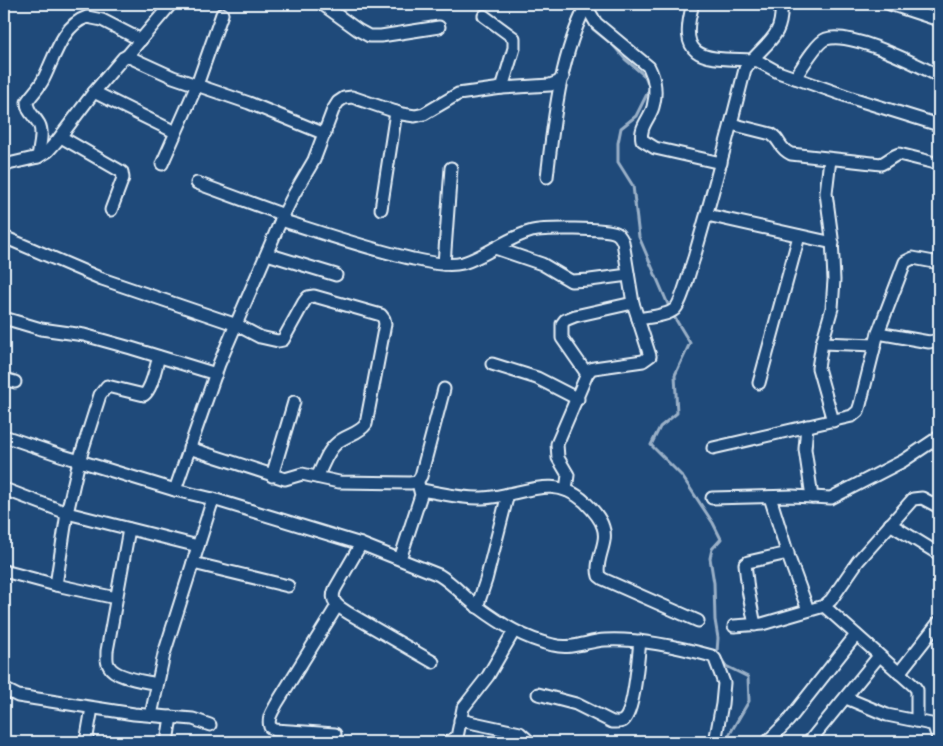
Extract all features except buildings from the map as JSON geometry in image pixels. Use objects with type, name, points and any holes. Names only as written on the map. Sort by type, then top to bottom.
[{"type":"street","points":[[4,166],[38,158],[48,151],[61,137],[94,92],[171,4]]},
{"type":"street","points":[[322,4],[369,36],[381,36],[440,27]]},
{"type":"street","points":[[547,177],[553,126],[563,77],[575,27],[587,4]]},
{"type":"street","points":[[587,4],[596,23],[649,67],[654,77],[653,107],[640,134],[642,140],[655,148],[721,163]]},
{"type":"street","points":[[693,4],[689,37],[692,47],[698,54],[706,58],[758,61],[794,78],[939,125]]},
{"type":"street","points":[[638,319],[670,312],[687,282],[707,215],[745,69],[778,30],[780,24],[780,4]]},
{"type":"street","points":[[890,4],[939,20]]},
{"type":"street","points":[[162,164],[197,85],[222,14]]},
{"type":"street","points":[[484,16],[514,38],[514,48],[502,88]]},
{"type":"street","points":[[38,158],[40,138],[36,121],[28,110],[27,102],[42,82],[64,38],[75,25],[87,17],[106,22],[141,40]]},
{"type":"street","points":[[794,78],[820,44],[826,39],[840,38],[853,40],[907,60],[939,76]]},
{"type":"street","points":[[127,56],[173,78],[249,102],[325,134]]},
{"type":"street","points":[[174,490],[216,374],[282,217],[314,160],[333,110],[338,102],[344,98],[352,97],[414,116],[424,114],[458,94],[502,88],[550,86],[563,77]]},
{"type":"street","points":[[94,92],[175,132]]},
{"type":"street","points":[[381,209],[396,112]]},
{"type":"street","points":[[731,124],[771,134],[776,137],[782,150],[791,154],[881,164],[887,162],[893,155],[899,154],[939,164]]},
{"type":"street","points":[[61,137],[122,172],[123,178],[111,210]]},
{"type":"street","points":[[830,159],[826,193],[833,243],[834,280],[832,308],[822,344],[818,368],[833,421]]},
{"type":"street","points":[[444,264],[450,168]]},
{"type":"street","points":[[197,184],[282,217],[384,252],[444,264],[462,263],[531,231],[544,229],[609,231],[620,236],[623,242],[634,303],[650,356],[648,359],[594,368],[587,374],[558,444],[558,458],[568,475],[566,490]]},
{"type":"street","points":[[707,215],[833,243]]},
{"type":"street","points":[[759,384],[799,236]]},
{"type":"street","points":[[4,238],[102,279],[237,325],[269,340],[283,340],[308,297],[314,296],[375,313],[384,318],[385,324],[366,424],[363,429],[336,443],[317,477]]},
{"type":"street","points":[[495,248],[542,264],[571,280],[590,280],[628,275]]},
{"type":"street","points":[[267,254],[336,275]]},
{"type":"street","points":[[713,448],[852,416],[858,411],[878,333],[905,262],[913,258],[939,263]]},
{"type":"street","points":[[587,374],[562,338],[562,324],[565,320],[575,316],[634,303]]},
{"type":"street","points":[[4,318],[41,329],[84,335],[216,374]]},
{"type":"street","points":[[878,333],[929,342],[939,340]]},
{"type":"street","points":[[822,344],[875,346]]},
{"type":"street","points":[[56,585],[67,513],[79,461],[100,395],[107,386],[112,386],[144,395],[147,393],[159,356]]},
{"type":"street","points":[[492,364],[537,378],[578,399]]},
{"type":"street","points":[[400,559],[420,500],[419,486],[421,476],[444,389]]},
{"type":"street","points":[[272,476],[294,402]]},
{"type":"street","points":[[807,426],[805,449],[812,497]]},
{"type":"street","points":[[4,436],[174,490],[213,499],[361,544],[449,581],[477,607],[514,631],[552,645],[574,647],[604,640],[640,641],[712,656],[724,682],[715,742]]},
{"type":"street","points":[[712,498],[770,496],[831,498],[903,461],[939,437]]},
{"type":"street","points":[[189,448],[284,479],[302,474],[338,482],[410,484],[470,498],[483,498],[541,487],[566,490],[577,495],[590,507],[602,524],[604,539],[598,566],[598,576],[698,621]]},
{"type":"street","points":[[4,489],[67,513],[198,546]]},
{"type":"street","points":[[477,607],[486,580],[508,494]]},
{"type":"street","points":[[770,496],[808,610]]},
{"type":"street","points":[[734,626],[776,621],[824,606],[831,600],[858,560],[913,499],[917,497],[922,498],[939,506]]},
{"type":"street","points":[[150,715],[164,654],[213,499]]},
{"type":"street","points":[[890,524],[939,554]]},
{"type":"street","points":[[129,529],[107,651],[108,665],[112,671],[122,676],[157,684]]},
{"type":"street","points":[[361,544],[332,595],[333,600],[337,606],[433,662]]},
{"type":"street","points":[[755,625],[745,564],[788,553]]},
{"type":"street","points":[[193,563],[288,586]]},
{"type":"street","points":[[4,571],[116,598]]},
{"type":"street","points":[[335,734],[275,730],[268,723],[277,703],[337,606]]},
{"type":"street","points":[[824,606],[917,690],[917,721]]},
{"type":"street","points":[[899,673],[939,622]]},
{"type":"street","points":[[456,741],[463,708],[488,676],[514,631]]},
{"type":"street","points":[[771,741],[856,635]]},
{"type":"street","points":[[538,694],[576,704],[612,722],[624,720],[631,703],[635,684],[640,641]]},
{"type":"street","points":[[809,742],[879,656]]},
{"type":"street","points":[[4,689],[18,696],[92,708],[193,719],[210,725]]},
{"type":"street","points":[[846,698],[887,715],[934,726],[939,741]]},
{"type":"street","points":[[86,742],[92,708]]},
{"type":"street","points":[[167,742],[171,717]]},
{"type":"street","points":[[460,720],[520,733],[530,742]]},
{"type":"waterway","points":[[590,24],[593,29],[613,45],[625,59],[645,76],[650,88],[636,116],[621,128],[618,143],[618,162],[633,186],[639,237],[670,309]]},
{"type":"waterway","points":[[673,315],[690,343],[675,375],[677,413],[660,427],[651,445],[682,476],[713,523],[721,539],[712,549],[710,558],[714,583],[715,620],[718,638],[717,652],[726,666],[748,677],[749,701],[725,742]]}]
